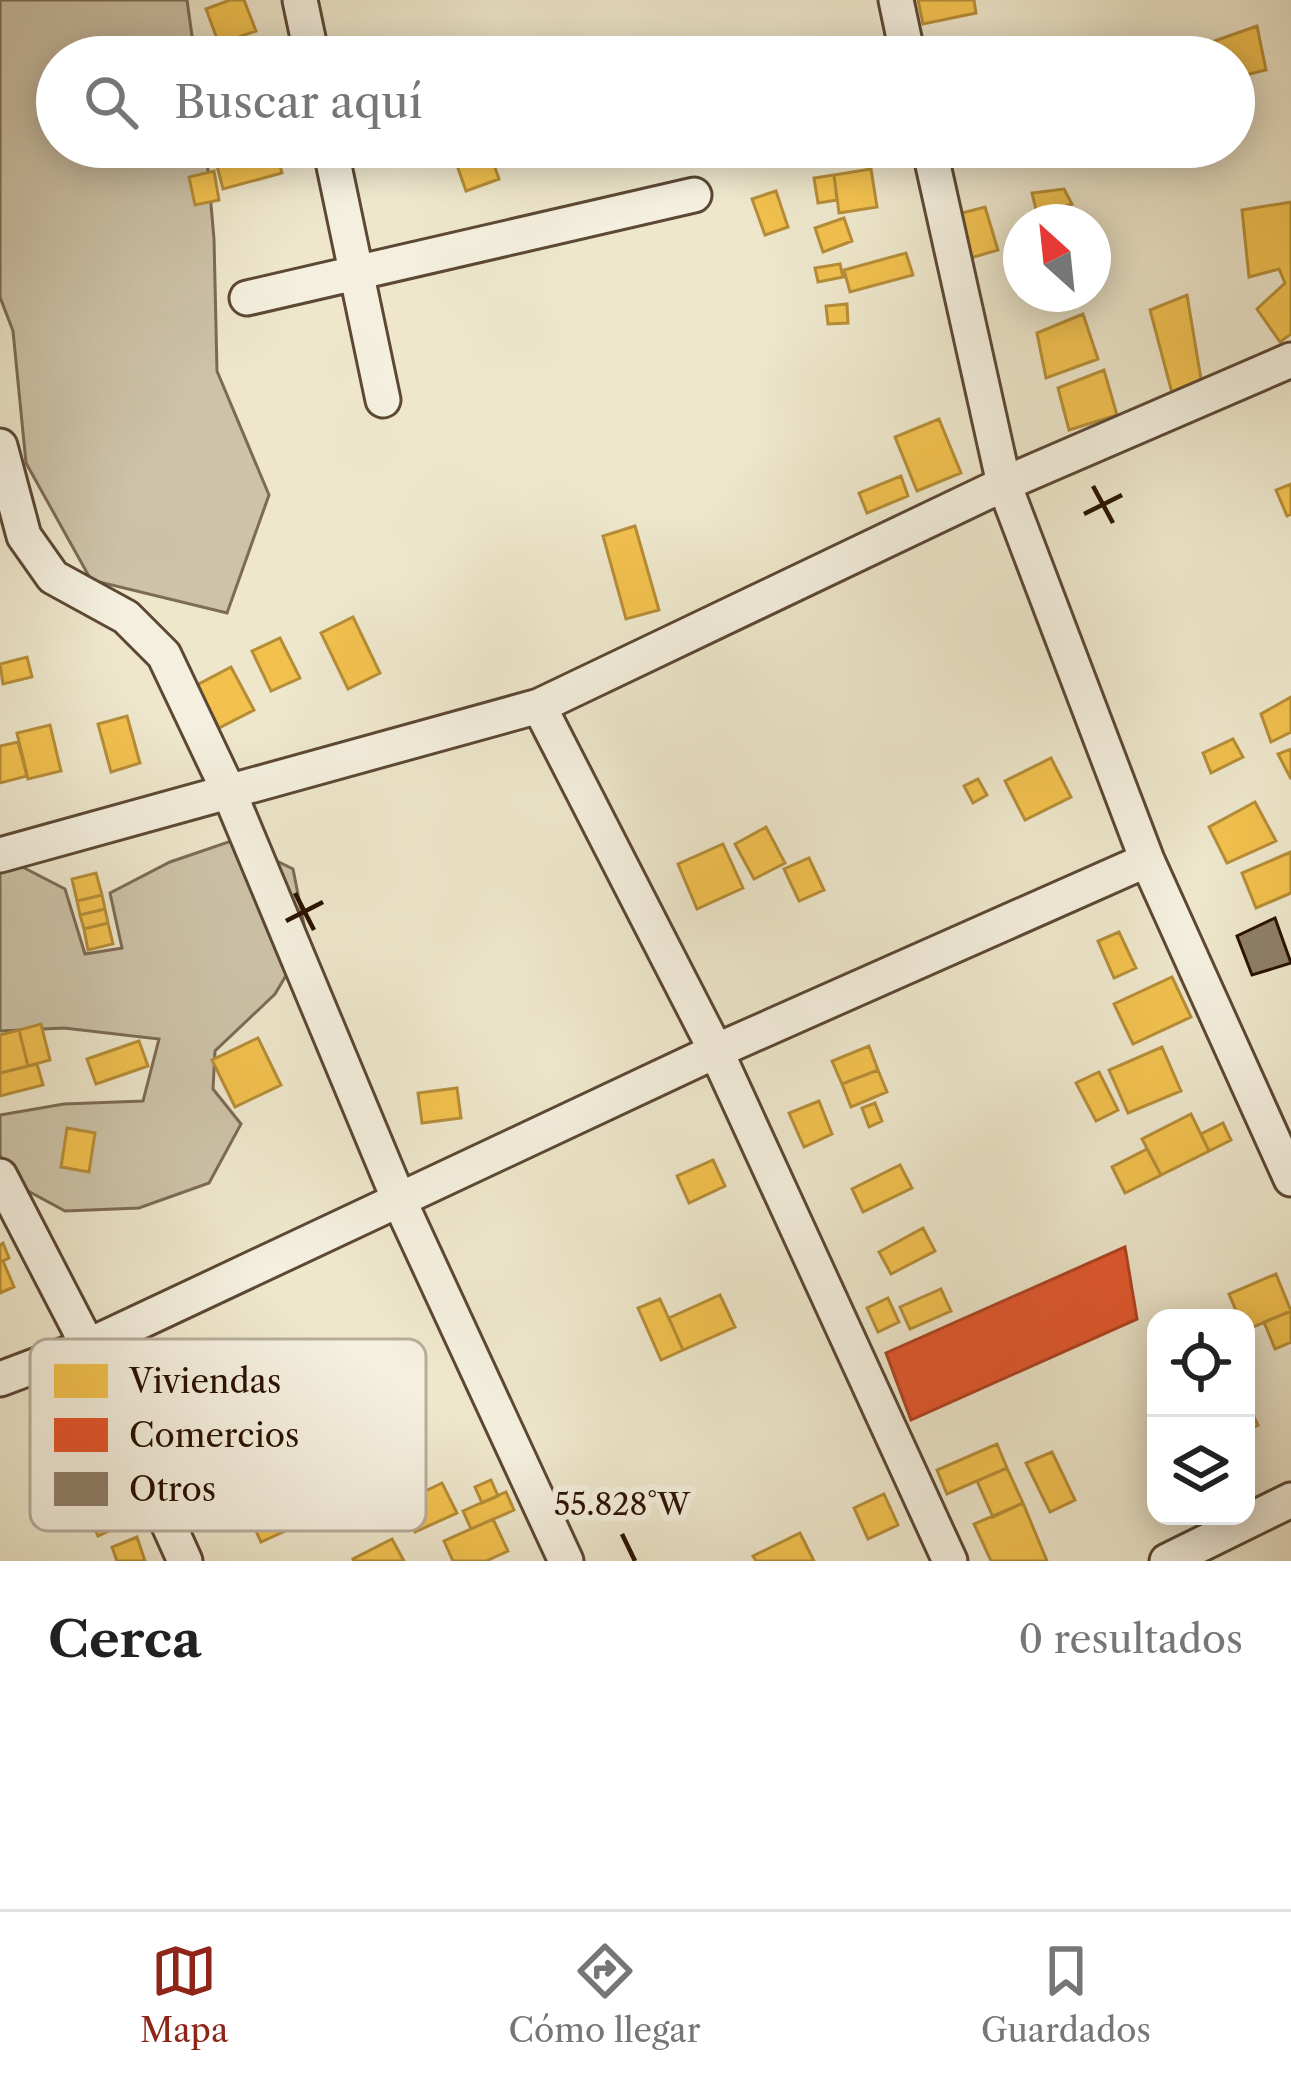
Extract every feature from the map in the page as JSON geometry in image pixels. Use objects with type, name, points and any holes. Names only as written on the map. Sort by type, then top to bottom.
[{"type":"street","points":[[300,0],[308,36]]},
{"type":"street","points":[[896,0],[904,36]]},
{"type":"street","points":[[334,168],[383,400]]},
{"type":"street","points":[[934,168],[1004,484],[1147,860],[1291,1180]]},
{"type":"street","points":[[247,298],[694,195]]},
{"type":"street","points":[[0,855],[538,706],[1004,484],[1291,360]]},
{"type":"street","points":[[0,446],[24,536],[53,577],[126,616],[164,655],[229,792],[399,1200],[566,1561]]},
{"type":"street","points":[[538,706],[716,1051],[950,1561]]},
{"type":"street","points":[[103,1339],[716,1051],[1147,860]]},
{"type":"street","points":[[0,1176],[84,1339]]},
{"type":"street","points":[[0,1379],[30,1368]]},
{"type":"street","points":[[1167,1561],[1291,1500]]},
{"type":"street","points":[[171,1531],[185,1561]]},
{"type":"shaded area","points":[[0,0],[187,0],[192,36],[36,36],[36,168],[208,168],[217,371],[269,495],[227,613],[91,580],[26,463],[13,331],[0,297]]},
{"type":"shaded area","points":[[234,840],[293,869],[307,940],[275,994],[215,1051],[213,1089],[241,1124],[209,1183],[139,1208],[65,1211],[6,1179],[0,1154],[0,1115],[64,1104],[143,1101],[159,1039],[64,1028],[0,1031],[0,861],[7,859],[65,889],[85,954],[122,948],[110,893],[170,862]]},
{"type":"building: Viviendas","points":[[244,0],[256,31],[216,36],[206,9]]},
{"type":"building: Viviendas","points":[[918,0],[974,0],[976,13],[923,24]]},
{"type":"building: Viviendas","points":[[1257,26],[1266,70],[1255,73],[1255,36],[1229,36]]},
{"type":"building: Viviendas","points":[[218,168],[281,168],[282,173],[223,189]]},
{"type":"building: Viviendas","points":[[458,168],[495,168],[499,179],[466,191]]},
{"type":"building: Viviendas","points":[[871,169],[877,207],[839,213],[834,175]]},
{"type":"building: Viviendas","points":[[214,171],[219,200],[195,205],[189,177]]},
{"type":"building: Viviendas","points":[[834,175],[837,200],[818,203],[814,178]]},
{"type":"building: Viviendas","points":[[1064,189],[1072,204],[1035,204],[1032,193]]},
{"type":"building: Viviendas","points":[[776,191],[788,227],[765,235],[752,199]]},
{"type":"building: Viviendas","points":[[1291,202],[1291,334],[1280,342],[1257,309],[1285,283],[1279,269],[1249,277],[1242,210]]},
{"type":"building: Viviendas","points":[[985,207],[998,250],[967,259],[958,214]]},
{"type":"building: Viviendas","points":[[844,218],[852,241],[823,252],[815,228]]},
{"type":"building: Viviendas","points":[[906,253],[913,275],[850,292],[844,270]]},
{"type":"building: Viviendas","points":[[840,264],[843,277],[818,282],[815,268]]},
{"type":"building: Viviendas","points":[[1187,295],[1202,385],[1172,393],[1150,310]]},
{"type":"building: Viviendas","points":[[847,304],[848,323],[828,324],[826,306]]},
{"type":"building: Viviendas","points":[[1083,314],[1098,359],[1046,378],[1037,333]]},
{"type":"building: Viviendas","points":[[1104,370],[1117,415],[1069,430],[1058,388]]},
{"type":"building: Viviendas","points":[[939,419],[961,473],[917,491],[895,437]]},
{"type":"building: Viviendas","points":[[901,476],[908,496],[867,513],[859,493]]},
{"type":"building: Viviendas","points":[[1291,484],[1291,514],[1287,516],[1276,490]]},
{"type":"building: Viviendas","points":[[635,526],[659,610],[626,619],[603,536]]},
{"type":"building: Viviendas","points":[[353,617],[380,673],[348,689],[321,633]]},
{"type":"building: Viviendas","points":[[280,638],[300,678],[271,691],[252,651]]},
{"type":"building: Viviendas","points":[[27,657],[32,677],[3,684],[0,664]]},
{"type":"building: Viviendas","points":[[231,667],[254,710],[219,728],[197,685]]},
{"type":"building: Viviendas","points":[[1291,697],[1291,732],[1271,742],[1261,714]]},
{"type":"building: Viviendas","points":[[127,716],[140,763],[111,772],[98,724]]},
{"type":"building: Viviendas","points":[[50,725],[61,771],[28,779],[17,733]]},
{"type":"building: Viviendas","points":[[1233,739],[1243,757],[1211,773],[1203,753]]},
{"type":"building: Viviendas","points":[[18,742],[27,776],[0,783],[0,746]]},
{"type":"building: Viviendas","points":[[1291,749],[1291,779],[1278,754]]},
{"type":"building: Viviendas","points":[[1051,758],[1071,797],[1025,820],[1005,781]]},
{"type":"building: Viviendas","points":[[978,779],[987,795],[973,803],[964,786]]},
{"type":"building: Viviendas","points":[[1255,802],[1276,841],[1227,863],[1209,827]]},
{"type":"building: Viviendas","points":[[766,827],[785,863],[754,879],[735,844]]},
{"type":"building: Viviendas","points":[[723,844],[743,888],[697,909],[678,864]]},
{"type":"building: Viviendas","points":[[1291,852],[1291,893],[1256,908],[1242,873]]},
{"type":"building: Viviendas","points":[[809,858],[824,890],[799,901],[784,869]]},
{"type":"building: Viviendas","points":[[96,873],[102,895],[77,901],[72,879]]},
{"type":"building: Viviendas","points":[[102,895],[105,909],[80,915],[77,901]]},
{"type":"building: Viviendas","points":[[105,909],[108,923],[84,929],[80,915]]},
{"type":"building: Viviendas","points":[[108,923],[113,944],[88,950],[84,929]]},
{"type":"building: Viviendas","points":[[1119,932],[1136,968],[1114,978],[1098,941]]},
{"type":"building: Viviendas","points":[[1172,977],[1191,1017],[1133,1044],[1114,1004]]},
{"type":"building: Viviendas","points":[[41,1024],[50,1060],[28,1066],[19,1030]]},
{"type":"building: Viviendas","points":[[19,1030],[28,1066],[0,1073],[0,1035]]},
{"type":"building: Viviendas","points":[[258,1038],[281,1085],[235,1107],[212,1060]]},
{"type":"building: Viviendas","points":[[139,1041],[148,1066],[96,1084],[87,1059]]},
{"type":"building: Viviendas","points":[[869,1046],[878,1070],[842,1084],[832,1061]]},
{"type":"building: Viviendas","points":[[1162,1047],[1181,1091],[1128,1113],[1109,1070]]},
{"type":"building: Viviendas","points":[[37,1064],[43,1085],[0,1096],[0,1073]]},
{"type":"building: Viviendas","points":[[878,1070],[887,1092],[851,1107],[842,1084]]},
{"type":"building: Viviendas","points":[[1099,1072],[1118,1110],[1096,1121],[1076,1083]]},
{"type":"building: Viviendas","points":[[457,1088],[461,1118],[422,1123],[418,1093]]},
{"type":"building: Viviendas","points":[[819,1101],[832,1134],[804,1147],[789,1113]]},
{"type":"building: Viviendas","points":[[875,1103],[882,1121],[869,1127],[862,1108]]},
{"type":"building: Viviendas","points":[[1191,1114],[1209,1151],[1161,1175],[1142,1139]]},
{"type":"building: Viviendas","points":[[1223,1123],[1231,1140],[1209,1151],[1201,1134]]},
{"type":"building: Viviendas","points":[[67,1128],[95,1133],[89,1172],[61,1167]]},
{"type":"building: Viviendas","points":[[1147,1149],[1161,1175],[1125,1193],[1112,1167]]},
{"type":"building: Viviendas","points":[[713,1160],[725,1186],[689,1203],[677,1176]]},
{"type":"building: Viviendas","points":[[900,1165],[912,1188],[863,1212],[852,1189]]},
{"type":"building: Viviendas","points":[[923,1228],[935,1251],[891,1274],[879,1252]]},
{"type":"building: Viviendas","points":[[3,1243],[9,1258],[3,1261],[14,1287],[0,1293],[0,1245]]},
{"type":"building: Viviendas","points":[[1276,1274],[1291,1311],[1255,1326],[1255,1309],[1235,1309],[1229,1294]]},
{"type":"building: Viviendas","points":[[941,1289],[951,1311],[910,1329],[900,1307]]},
{"type":"building: Viviendas","points":[[720,1295],[735,1327],[683,1350],[669,1318]]},
{"type":"building: Viviendas","points":[[888,1298],[899,1322],[878,1332],[867,1308]]},
{"type":"building: Viviendas","points":[[660,1299],[683,1350],[661,1360],[638,1308]]},
{"type":"building: Viviendas","points":[[1291,1311],[1291,1342],[1275,1349],[1264,1322]]},
{"type":"building: Viviendas","points":[[997,1444],[1007,1468],[947,1494],[937,1470]]},
{"type":"building: Viviendas","points":[[1052,1452],[1075,1500],[1050,1512],[1026,1463]]},
{"type":"building: Viviendas","points":[[1007,1468],[1023,1503],[993,1517],[977,1481]]},
{"type":"building: Viviendas","points":[[491,1480],[498,1496],[482,1503],[475,1487]]},
{"type":"building: Viviendas","points":[[442,1483],[457,1513],[426,1527],[426,1491]]},
{"type":"building: Viviendas","points":[[506,1492],[514,1510],[471,1529],[463,1511]]},
{"type":"building: Viviendas","points":[[884,1494],[898,1525],[868,1539],[854,1508]]},
{"type":"building: Viviendas","points":[[1023,1503],[1047,1561],[991,1561],[974,1524]]},
{"type":"building: Viviendas","points":[[493,1519],[508,1551],[486,1561],[453,1561],[444,1541]]},
{"type":"building: Viviendas","points":[[256,1531],[285,1531],[261,1542]]},
{"type":"building: Viviendas","points":[[800,1533],[814,1561],[756,1561],[753,1556]]},
{"type":"building: Viviendas","points":[[137,1537],[145,1561],[117,1561],[112,1547]]},
{"type":"building: Viviendas","points":[[392,1539],[404,1561],[354,1561],[353,1559]]},
{"type":"building: Comercios","points":[[1125,1247],[1137,1319],[911,1420],[886,1353]]},
{"type":"building: Otros","points":[[1275,918],[1291,963],[1252,975],[1237,936]]}]
